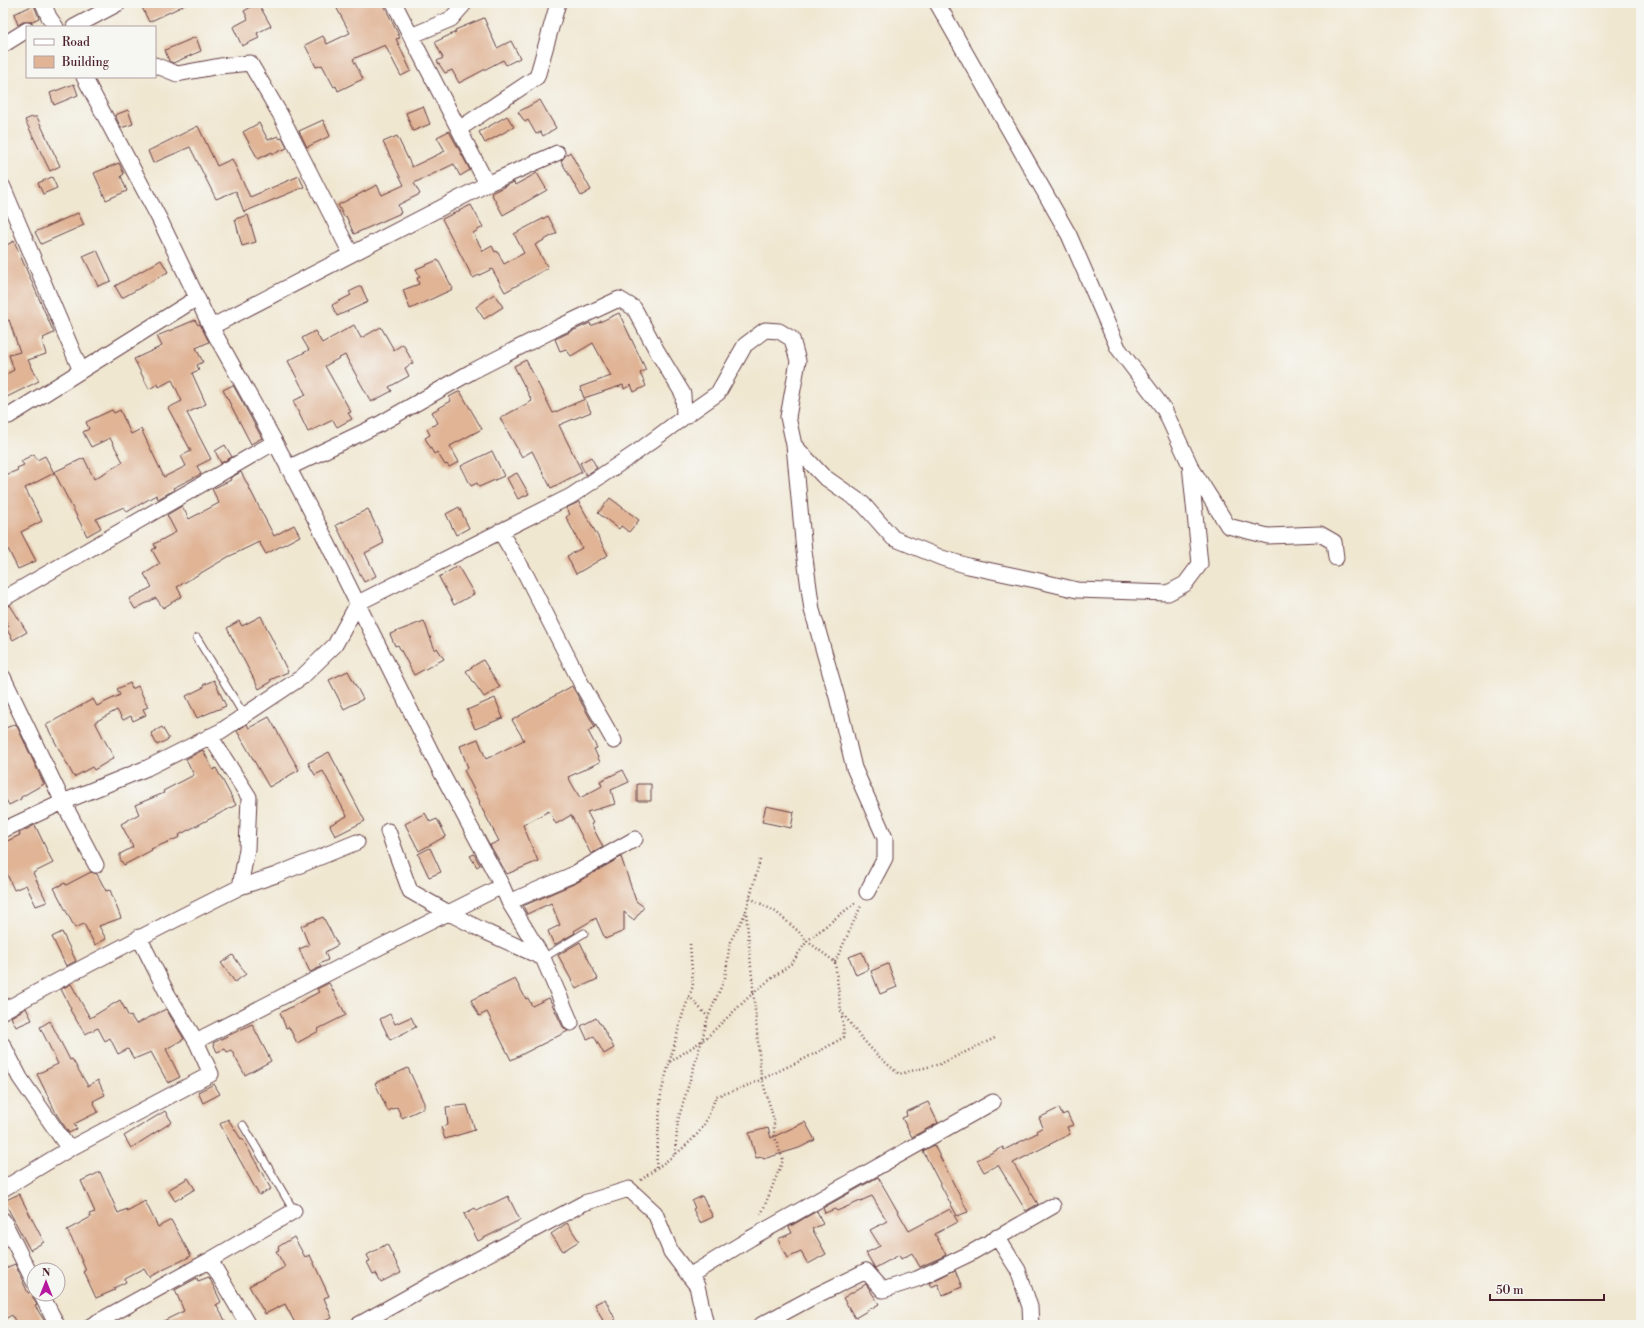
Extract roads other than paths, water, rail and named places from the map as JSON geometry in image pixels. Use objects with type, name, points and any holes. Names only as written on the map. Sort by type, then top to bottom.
[{"type":"street","points":[[36,26],[52,22],[43,3]]},
{"type":"street","points":[[76,26],[119,3]]},
{"type":"street","points":[[394,3],[487,184]]},
{"type":"street","points":[[411,36],[451,19],[465,3]]},
{"type":"street","points":[[459,129],[537,77],[558,3]]},
{"type":"street","points":[[937,3],[1069,235],[1118,348],[1164,409],[1190,465],[1228,526],[1268,536],[1320,534],[1334,542],[1336,558]]},
{"type":"street","points":[[3,45],[26,31]]},
{"type":"street","points":[[156,65],[177,74],[220,66],[250,63],[280,114],[351,254]]},
{"type":"street","points":[[85,78],[160,220],[211,327],[288,468],[358,603],[441,772],[502,886],[509,902],[543,958],[571,1023]]},
{"type":"street","points":[[211,327],[487,184],[557,153]]},
{"type":"street","points":[[3,186],[81,371]]},
{"type":"street","points":[[3,413],[9,416],[197,298]]},
{"type":"street","points":[[288,468],[378,425],[471,372],[620,298],[634,308],[657,351],[683,394],[684,417]]},
{"type":"street","points":[[3,830],[63,802],[147,768],[210,736],[244,715],[302,677],[335,645],[358,603],[571,496],[637,452],[718,393],[745,345],[765,330],[779,331],[792,339],[798,360],[788,417],[794,445],[804,552],[812,610],[837,697],[854,768],[885,838],[884,858],[868,892]]},
{"type":"street","points":[[3,599],[274,442]]},
{"type":"street","points":[[794,445],[823,476],[863,504],[893,538],[942,558],[968,566],[1078,590],[1168,593],[1185,584],[1200,564],[1190,465]]},
{"type":"street","points":[[500,531],[526,575],[582,685],[614,741]]},
{"type":"street","points":[[3,677],[63,802],[96,865]]},
{"type":"street","points":[[210,736],[249,797],[247,849],[240,887]]},
{"type":"street","points":[[388,831],[410,891],[488,933],[543,958]]},
{"type":"street","points":[[509,902],[572,875],[634,839]]},
{"type":"street","points":[[3,1011],[67,974],[240,887],[276,875],[357,842]]},
{"type":"street","points":[[196,1041],[447,912],[502,886]]},
{"type":"street","points":[[3,1189],[69,1149],[211,1074],[196,1041],[168,995],[139,937]]},
{"type":"street","points":[[3,1045],[20,1078],[69,1149]]},
{"type":"street","points":[[689,1276],[751,1238],[994,1102]]},
{"type":"street","points":[[358,1325],[584,1203],[629,1189],[655,1213],[671,1252],[697,1286],[706,1325]]},
{"type":"street","points":[[762,1325],[813,1297],[866,1271],[884,1290],[917,1279],[969,1254],[1052,1206]]},
{"type":"street","points":[[92,1325],[210,1260],[294,1211]]},
{"type":"street","points":[[3,1220],[26,1266]]},
{"type":"street","points":[[997,1237],[1018,1270],[1030,1307],[1031,1325]]},
{"type":"street","points":[[210,1260],[248,1325]]},
{"type":"street","points":[[45,1302],[57,1325]]},
{"type":"lane","points":[[197,638],[244,715]]},
{"type":"lane","points":[[543,958],[584,933]]},
{"type":"lane","points":[[243,1125],[294,1211]]}]
